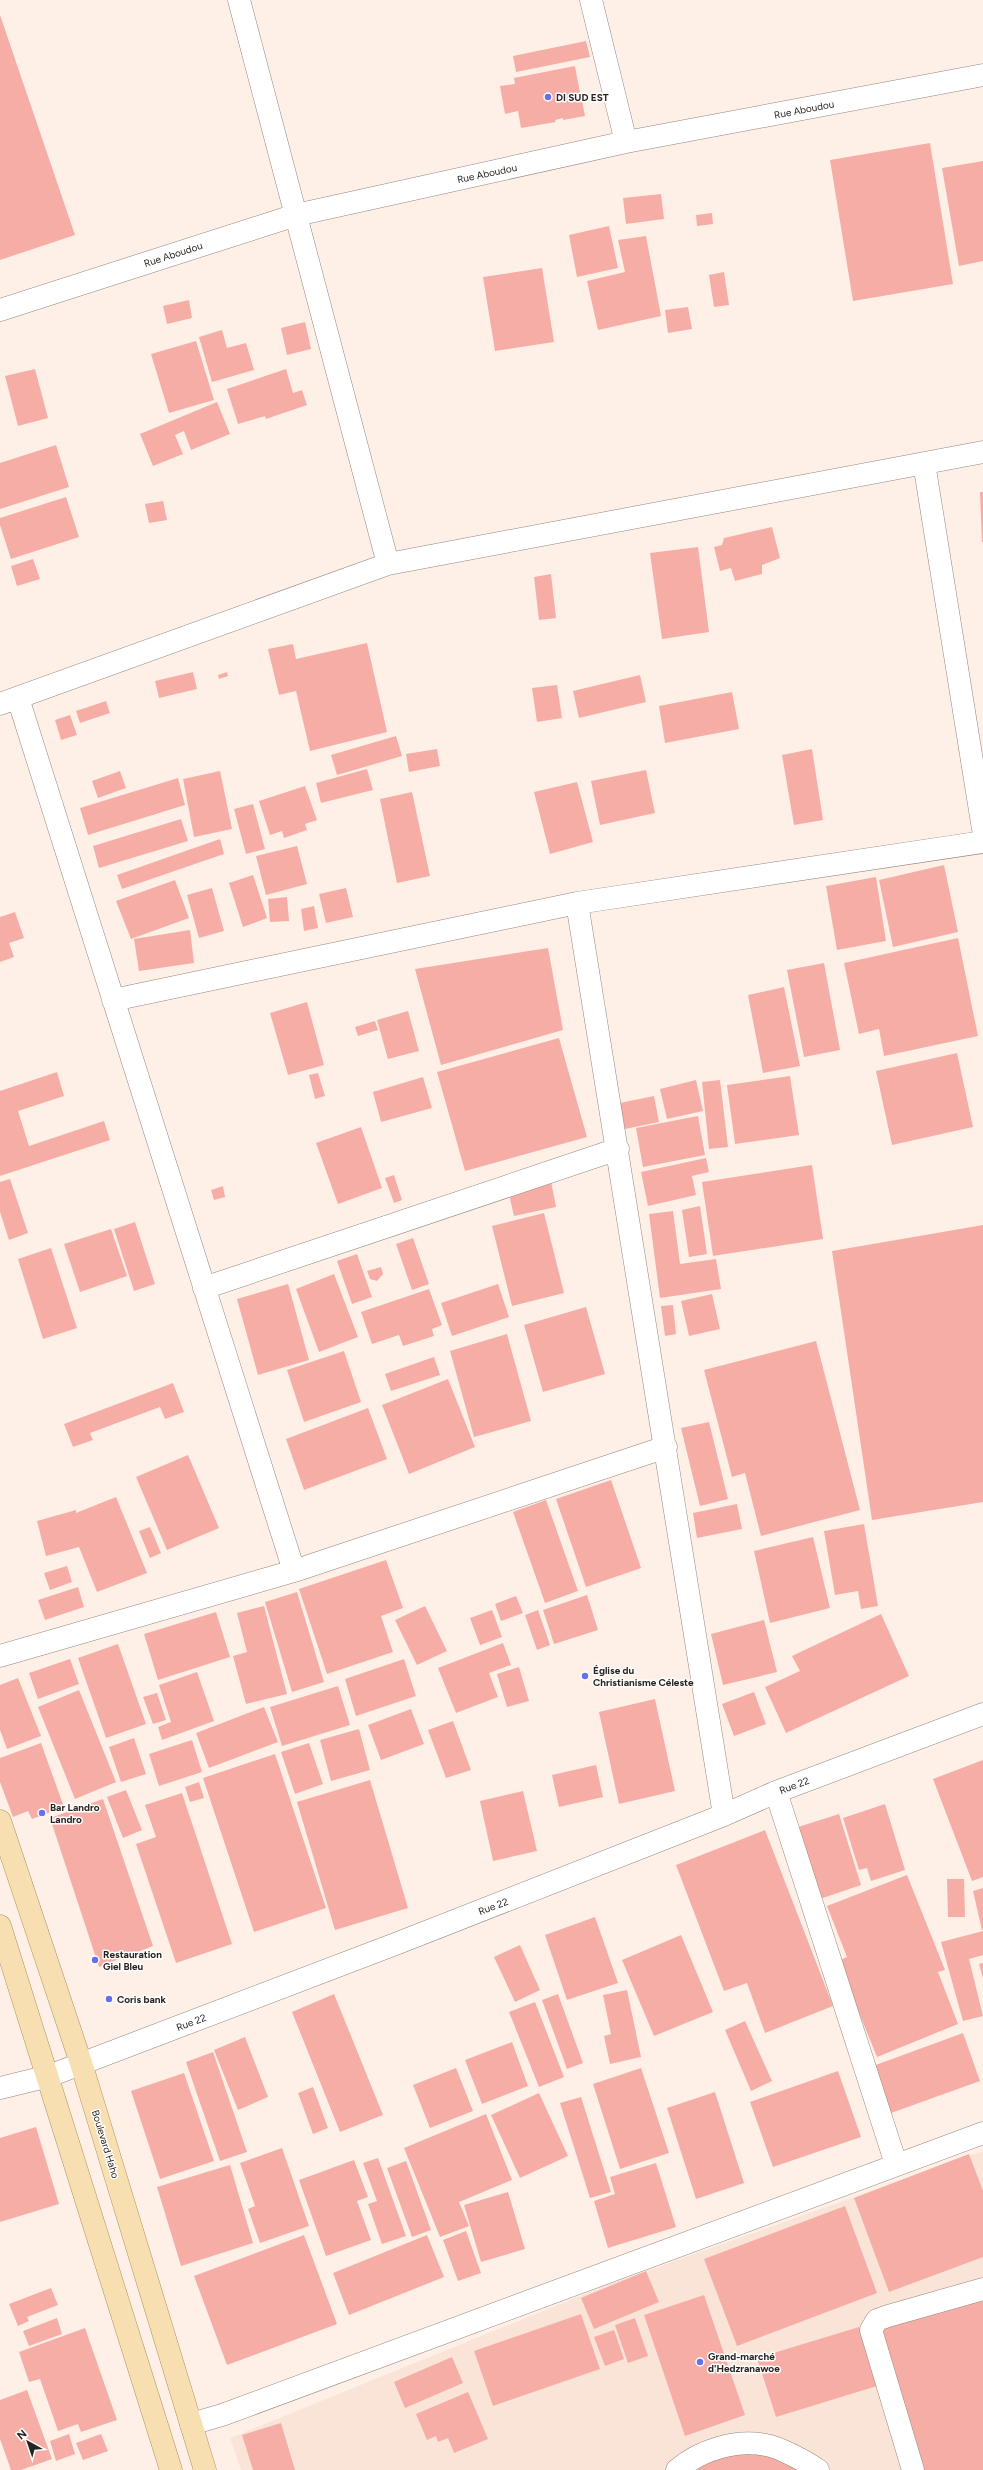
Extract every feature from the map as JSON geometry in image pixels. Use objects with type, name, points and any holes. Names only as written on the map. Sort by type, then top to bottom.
[{"type":"main road","name":"Boulevard Haho","points":[[0,1820],[82,2063],[205,2470]]},
{"type":"main road","points":[[0,1926],[171,2470]]},
{"type":"street","points":[[239,0],[388,564]]},
{"type":"street","points":[[591,0],[626,142]]},
{"type":"street","name":"Rue Aboudou","points":[[0,310],[296,215],[626,142],[983,75]]},
{"type":"street","points":[[294,1571],[112,1000],[9,701],[388,564],[983,452]]},
{"type":"street","points":[[924,463],[983,829]]},
{"type":"street","points":[[112,1000],[577,903],[983,842]]},
{"type":"street","points":[[577,903],[618,1149],[724,1815]]},
{"type":"street","points":[[204,1288],[618,1149]]},
{"type":"street","points":[[0,1656],[294,1571],[666,1447]]},
{"type":"street","name":"Rue 22","points":[[0,2088],[48,2076],[398,1943],[724,1815],[776,1792],[983,1714]]},
{"type":"street","points":[[776,1792],[896,2164]]},
{"type":"street","points":[[190,2424],[222,2415],[983,2133]]},
{"type":"street","points":[[913,2470],[871,2330],[877,2320],[983,2289]]},
{"type":"street","points":[[677,2470],[711,2449],[746,2443],[767,2445],[818,2470]]},
{"type":"shaded area","name":"Grand-marché d'Hedzranawoe","points":[[983,2151],[983,2470],[241,2470],[230,2438],[602,2287]]},
{"type":"building","points":[[0,15],[75,235],[0,260]]},
{"type":"building","points":[[586,41],[590,57],[516,72],[513,56]]},
{"type":"building","points":[[575,66],[580,93],[575,94],[577,101],[582,100],[585,116],[563,120],[563,118],[555,120],[556,122],[521,128],[518,111],[505,114],[500,86],[515,84],[514,78]]},
{"type":"building","points":[[930,143],[953,284],[853,301],[830,160]]},
{"type":"building","points":[[983,161],[983,261],[959,266],[942,168]]},
{"type":"building","points":[[661,194],[664,219],[626,224],[623,198]]},
{"type":"building","points":[[712,213],[713,224],[697,226],[696,215]]},
{"type":"building","points":[[609,226],[618,268],[577,277],[569,235]]},
{"type":"building","points":[[646,236],[661,316],[598,330],[587,281],[625,272],[618,240]]},
{"type":"building","points":[[542,268],[554,342],[495,351],[483,277]]},
{"type":"building","points":[[724,272],[729,305],[714,307],[709,275]]},
{"type":"building","points":[[189,300],[192,318],[167,324],[163,306]]},
{"type":"building","points":[[688,307],[692,329],[668,333],[665,310]]},
{"type":"building","points":[[305,322],[311,349],[287,355],[281,328]]},
{"type":"building","points":[[222,330],[227,348],[246,343],[254,370],[212,382],[199,337]]},
{"type":"building","points":[[196,341],[214,400],[169,413],[151,354]]},
{"type":"building","points":[[35,369],[48,418],[18,426],[5,376]]},
{"type":"building","points":[[286,369],[293,393],[302,390],[307,405],[266,419],[265,416],[238,424],[227,389]]},
{"type":"building","points":[[217,402],[230,434],[191,450],[184,431],[175,435],[183,454],[153,466],[140,434]]},
{"type":"building","points":[[56,445],[69,487],[0,509],[0,463]]},
{"type":"building","points":[[980,492],[983,492],[983,542],[982,542]]},
{"type":"building","points":[[66,497],[79,537],[11,559],[0,525],[0,518]]},
{"type":"building","points":[[163,501],[167,520],[149,523],[145,504]]},
{"type":"building","points":[[772,527],[780,558],[762,565],[762,574],[735,581],[731,568],[720,571],[714,547],[722,545],[724,538]]},
{"type":"building","points":[[698,547],[709,632],[662,639],[650,553]]},
{"type":"building","points":[[33,559],[40,579],[17,586],[11,566]]},
{"type":"building","points":[[551,574],[556,618],[539,620],[534,577]]},
{"type":"building","points":[[367,643],[387,732],[310,751],[296,691],[279,695],[268,649],[293,644],[296,659]]},
{"type":"building","points":[[193,672],[197,689],[159,698],[155,681]]},
{"type":"building","points":[[227,672],[228,676],[219,679],[218,675]]},
{"type":"building","points":[[640,675],[646,702],[579,718],[573,691]]},
{"type":"building","points":[[557,685],[562,718],[537,722],[532,688]]},
{"type":"building","points":[[732,692],[739,729],[665,743],[659,706]]},
{"type":"building","points":[[106,701],[110,713],[80,723],[76,711]]},
{"type":"building","points":[[70,715],[77,735],[61,740],[55,720]]},
{"type":"building","points":[[396,736],[402,756],[337,775],[331,755]]},
{"type":"building","points":[[437,749],[440,766],[409,772],[406,754]]},
{"type":"building","points":[[812,749],[823,820],[794,825],[782,755]]},
{"type":"building","points":[[367,769],[373,790],[321,803],[316,783]]},
{"type":"building","points":[[646,770],[655,813],[600,825],[591,781]]},
{"type":"building","points":[[120,771],[126,788],[98,798],[92,781]]},
{"type":"building","points":[[220,771],[232,829],[194,837],[183,779]]},
{"type":"building","points":[[178,778],[185,805],[88,835],[80,808]]},
{"type":"building","points":[[577,782],[593,842],[550,854],[534,792]]},
{"type":"building","points":[[305,786],[317,820],[305,824],[307,830],[284,838],[282,831],[270,835],[259,801]]},
{"type":"building","points":[[412,792],[430,876],[397,883],[380,799]]},
{"type":"building","points":[[253,804],[265,849],[246,854],[234,809]]},
{"type":"building","points":[[181,819],[188,841],[99,868],[93,846]]},
{"type":"building","points":[[220,839],[224,854],[122,889],[117,875]]},
{"type":"building","points":[[297,846],[307,884],[266,895],[256,856]]},
{"type":"building","points":[[944,865],[958,932],[893,947],[879,880]]},
{"type":"building","points":[[253,875],[267,918],[243,927],[229,883]]},
{"type":"building","points":[[876,877],[886,941],[837,950],[826,886]]},
{"type":"building","points":[[175,880],[189,918],[131,939],[116,901]]},
{"type":"building","points":[[212,888],[224,931],[199,938],[187,895]]},
{"type":"building","points":[[346,888],[353,917],[326,923],[319,894]]},
{"type":"building","points":[[287,897],[289,921],[270,922],[268,899]]},
{"type":"building","points":[[314,906],[318,928],[304,931],[301,909]]},
{"type":"building","points":[[15,912],[24,938],[9,943],[14,957],[0,962],[0,917]]},
{"type":"building","points":[[190,930],[194,963],[139,971],[134,939]]},
{"type":"building","points":[[958,938],[978,1036],[884,1056],[879,1029],[859,1034],[844,963]]},
{"type":"building","points":[[548,948],[563,1030],[441,1065],[415,969]]},
{"type":"building","points":[[824,963],[840,1050],[804,1057],[787,970]]},
{"type":"building","points":[[784,987],[800,1066],[763,1073],[748,995]]},
{"type":"building","points":[[307,1002],[324,1065],[288,1075],[270,1013]]},
{"type":"building","points":[[408,1011],[419,1051],[388,1059],[377,1020]]},
{"type":"building","points":[[375,1021],[378,1030],[358,1036],[355,1027]]},
{"type":"building","points":[[559,1038],[587,1137],[465,1171],[437,1072]]},
{"type":"building","points":[[957,1053],[973,1127],[892,1145],[876,1071]]},
{"type":"building","points":[[57,1072],[64,1096],[18,1111],[29,1146],[104,1121],[110,1140],[0,1176],[0,1091]]},
{"type":"building","points":[[318,1073],[325,1096],[315,1099],[309,1075]]},
{"type":"building","points":[[790,1076],[799,1135],[735,1144],[727,1085]]},
{"type":"building","points":[[423,1077],[432,1108],[381,1122],[373,1092]]},
{"type":"building","points":[[696,1080],[703,1111],[667,1119],[660,1089]]},
{"type":"building","points":[[720,1080],[728,1147],[709,1149],[702,1082]]},
{"type":"building","points":[[654,1096],[659,1122],[625,1129],[620,1103]]},
{"type":"building","points":[[698,1116],[705,1155],[643,1167],[636,1128]]},
{"type":"building","points":[[361,1127],[382,1188],[338,1204],[316,1143]]},
{"type":"building","points":[[706,1158],[709,1172],[692,1176],[696,1195],[648,1206],[641,1172]]},
{"type":"building","points":[[812,1165],[823,1239],[713,1256],[702,1182]]},
{"type":"building","points":[[394,1175],[402,1200],[394,1203],[385,1178]]},
{"type":"building","points":[[10,1179],[28,1233],[9,1240],[0,1212],[0,1182]]},
{"type":"building","points":[[551,1181],[556,1207],[514,1216],[508,1190]]},
{"type":"building","points":[[223,1186],[225,1197],[214,1200],[211,1190]]},
{"type":"building","points":[[700,1206],[707,1254],[689,1257],[682,1210]]},
{"type":"building","points":[[673,1211],[680,1264],[716,1259],[721,1289],[660,1298],[649,1214]]},
{"type":"building","points":[[544,1213],[564,1293],[512,1306],[492,1226]]},
{"type":"building","points":[[135,1222],[155,1284],[134,1291],[114,1229]]},
{"type":"building","points":[[983,1225],[983,1502],[872,1520],[832,1251]]},
{"type":"building","points":[[111,1229],[127,1276],[80,1292],[64,1244]]},
{"type":"building","points":[[413,1238],[429,1284],[412,1290],[396,1244]]},
{"type":"building","points":[[51,1248],[77,1328],[43,1339],[18,1259]]},
{"type":"building","points":[[357,1254],[372,1297],[352,1304],[337,1261]]},
{"type":"building","points":[[381,1267],[383,1274],[377,1281],[370,1279],[367,1271]]},
{"type":"building","points":[[334,1274],[358,1337],[319,1352],[296,1289]]},
{"type":"building","points":[[288,1284],[309,1360],[258,1375],[237,1299]]},
{"type":"building","points":[[498,1284],[509,1317],[452,1336],[441,1303]]},
{"type":"building","points":[[429,1289],[442,1325],[432,1329],[434,1336],[403,1346],[399,1335],[372,1344],[361,1312]]},
{"type":"building","points":[[712,1294],[720,1329],[689,1336],[681,1301]]},
{"type":"building","points":[[673,1305],[676,1334],[665,1336],[661,1306]]},
{"type":"building","points":[[586,1307],[605,1374],[543,1392],[524,1325]]},
{"type":"building","points":[[507,1334],[531,1421],[474,1437],[450,1351]]},
{"type":"building","points":[[816,1341],[860,1510],[761,1536],[745,1473],[732,1477],[704,1370]]},
{"type":"building","points":[[344,1351],[361,1402],[304,1422],[287,1370]]},
{"type":"building","points":[[434,1357],[440,1375],[391,1391],[385,1374]]},
{"type":"building","points":[[448,1379],[475,1447],[409,1474],[382,1405]]},
{"type":"building","points":[[173,1383],[184,1412],[165,1419],[160,1407],[90,1433],[93,1440],[73,1447],[64,1424]]},
{"type":"building","points":[[368,1408],[387,1459],[304,1490],[286,1439]]},
{"type":"building","points":[[709,1422],[728,1499],[700,1506],[681,1428]]},
{"type":"building","points":[[188,1455],[219,1528],[167,1550],[136,1477]]},
{"type":"building","points":[[611,1480],[641,1568],[586,1587],[556,1499]]},
{"type":"building","points":[[116,1497],[147,1573],[97,1592],[79,1547],[46,1556],[37,1521],[76,1510],[76,1513]]},
{"type":"building","points":[[546,1500],[578,1591],[545,1603],[513,1512]]},
{"type":"building","points":[[737,1504],[742,1529],[697,1538],[693,1513]]},
{"type":"building","points":[[864,1524],[878,1606],[861,1609],[858,1591],[835,1595],[824,1531]]},
{"type":"building","points":[[150,1527],[161,1553],[150,1558],[139,1531]]},
{"type":"building","points":[[813,1537],[830,1608],[770,1623],[754,1551]]},
{"type":"building","points":[[386,1560],[403,1608],[381,1616],[393,1652],[327,1674],[299,1589]]},
{"type":"building","points":[[67,1566],[72,1582],[50,1590],[44,1573]]},
{"type":"building","points":[[78,1587],[84,1607],[45,1620],[38,1600]]},
{"type":"building","points":[[297,1592],[324,1682],[292,1692],[265,1602]]},
{"type":"building","points":[[587,1595],[598,1630],[554,1644],[543,1610]]},
{"type":"building","points":[[516,1596],[523,1613],[501,1621],[495,1604]]},
{"type":"building","points":[[264,1606],[287,1694],[246,1704],[233,1656],[247,1652],[237,1613]]},
{"type":"building","points":[[425,1606],[447,1651],[417,1665],[395,1620]]},
{"type":"building","points":[[492,1610],[502,1637],[480,1645],[470,1618]]},
{"type":"building","points":[[538,1610],[550,1645],[537,1650],[525,1615]]},
{"type":"building","points":[[216,1612],[230,1657],[158,1680],[144,1634]]},
{"type":"building","points":[[881,1614],[909,1676],[786,1733],[765,1687],[800,1671],[792,1656]]},
{"type":"building","points":[[764,1620],[777,1672],[723,1685],[711,1634]]},
{"type":"building","points":[[503,1643],[511,1665],[489,1673],[498,1697],[456,1713],[438,1668]]},
{"type":"building","points":[[118,1644],[146,1724],[106,1738],[78,1658]]},
{"type":"building","points":[[70,1659],[79,1684],[38,1699],[29,1673]]},
{"type":"building","points":[[404,1659],[416,1696],[356,1716],[345,1679]]},
{"type":"building","points":[[519,1667],[529,1701],[507,1707],[497,1674]]},
{"type":"building","points":[[197,1672],[214,1721],[162,1740],[158,1727],[171,1722],[159,1685]]},
{"type":"building","points":[[18,1678],[41,1736],[7,1749],[0,1730],[0,1685]]},
{"type":"building","points":[[338,1686],[350,1725],[282,1746],[270,1707]]},
{"type":"building","points":[[79,1690],[116,1782],[75,1799],[38,1707]]},
{"type":"building","points":[[754,1692],[766,1724],[734,1736],[722,1704]]},
{"type":"building","points":[[157,1693],[166,1720],[153,1724],[143,1697]]},
{"type":"building","points":[[655,1699],[675,1791],[619,1804],[599,1712]]},
{"type":"building","points":[[264,1707],[278,1742],[209,1768],[196,1733]]},
{"type":"building","points":[[411,1709],[424,1744],[381,1760],[368,1725]]},
{"type":"building","points":[[453,1721],[471,1770],[446,1778],[428,1730]]},
{"type":"building","points":[[359,1729],[370,1770],[331,1781],[320,1740]]},
{"type":"building","points":[[134,1738],[146,1774],[121,1782],[109,1747]]},
{"type":"building","points":[[192,1740],[202,1772],[159,1786],[149,1754]]},
{"type":"building","points":[[41,1743],[64,1807],[32,1819],[28,1811],[13,1817],[0,1782],[0,1758]]},
{"type":"building","points":[[309,1743],[323,1784],[295,1794],[281,1752]]},
{"type":"building","points":[[275,1754],[326,1908],[254,1932],[203,1778]]},
{"type":"building","points":[[983,1760],[983,1877],[972,1881],[933,1779]]},
{"type":"building","points":[[596,1765],[603,1797],[559,1807],[552,1775]]},
{"type":"building","points":[[370,1780],[408,1908],[335,1930],[297,1802]]},
{"type":"building","points":[[199,1782],[204,1798],[190,1802],[185,1787]]},
{"type":"building","points":[[126,1790],[142,1830],[123,1838],[107,1797]]},
{"type":"building","points":[[523,1791],[537,1851],[493,1861],[480,1801]]},
{"type":"building","points":[[182,1793],[232,1944],[176,1963],[136,1844],[156,1837],[145,1805]]},
{"type":"building","points":[[103,1799],[153,1946],[99,1967],[50,1818]]},
{"type":"building","points":[[885,1804],[905,1870],[871,1881],[867,1868],[859,1870],[843,1818]]},
{"type":"building","points":[[839,1814],[861,1885],[817,1900],[795,1828]]},
{"type":"building","points":[[765,1830],[833,2006],[765,2033],[747,1983],[724,1991],[676,1865]]},
{"type":"building","points":[[907,1875],[945,1970],[938,1972],[958,2024],[877,2057],[838,1961],[847,1957],[827,1906]]},
{"type":"building","points":[[947,1879],[964,1879],[965,1917],[948,1917]]},
{"type":"building","points":[[983,1888],[983,1930],[982,1930],[973,1891]]},
{"type":"building","points":[[595,1917],[618,1983],[567,2000],[545,1935]]},
{"type":"building","points":[[983,1931],[983,1955],[969,1959],[983,2016],[963,2021],[941,1942]]},
{"type":"building","points":[[681,1935],[713,2012],[654,2036],[622,1960]]},
{"type":"building","points":[[520,1945],[540,1990],[515,2002],[494,1957]]},
{"type":"building","points":[[983,1963],[983,1978],[979,1964]]},
{"type":"building","points":[[627,1990],[641,2057],[610,2064],[604,2036],[611,2034],[603,1995]]},
{"type":"building","points":[[334,1994],[383,2115],[340,2132],[292,2012]]},
{"type":"building","points":[[558,1994],[583,2063],[567,2069],[542,2000]]},
{"type":"building","points":[[535,2002],[564,2077],[539,2087],[509,2012]]},
{"type":"building","points":[[745,2021],[772,2081],[751,2091],[725,2030]]},
{"type":"building","points":[[963,2033],[980,2081],[891,2113],[873,2066]]},
{"type":"building","points":[[245,2037],[268,2097],[238,2110],[214,2050]]},
{"type":"building","points":[[512,2042],[528,2086],[482,2104],[465,2060]]},
{"type":"building","points":[[213,2052],[247,2152],[220,2161],[186,2062]]},
{"type":"building","points":[[456,2068],[473,2111],[430,2128],[413,2085]]},
{"type":"building","points":[[641,2068],[669,2153],[620,2169],[593,2084]]},
{"type":"building","points":[[838,2071],[861,2137],[773,2167],[750,2102]]},
{"type":"building","points":[[184,2073],[214,2161],[160,2179],[131,2091]]},
{"type":"building","points":[[313,2087],[328,2128],[313,2134],[298,2093]]},
{"type":"building","points":[[715,2092],[744,2183],[696,2199],[667,2108]]},
{"type":"building","points":[[539,2093],[568,2156],[520,2178],[491,2115]]},
{"type":"building","points":[[581,2097],[611,2192],[590,2198],[560,2103]]},
{"type":"building","points":[[486,2114],[512,2180],[459,2202],[469,2226],[440,2237],[404,2148]]},
{"type":"building","points":[[36,2127],[59,2204],[0,2222],[0,2138]]},
{"type":"building","points":[[282,2148],[309,2226],[260,2243],[248,2209],[255,2206],[240,2163]]},
{"type":"building","points":[[969,2154],[983,2191],[983,2257],[889,2292],[854,2198]]},
{"type":"building","points":[[378,2158],[406,2236],[382,2244],[368,2204],[377,2201],[363,2163]]},
{"type":"building","points":[[354,2160],[368,2197],[357,2201],[371,2240],[326,2256],[299,2180]]},
{"type":"building","points":[[406,2161],[431,2230],[412,2237],[387,2168]]},
{"type":"building","points":[[656,2163],[676,2227],[608,2248],[594,2201],[615,2194],[610,2177]]},
{"type":"building","points":[[230,2165],[253,2243],[181,2266],[157,2187]]},
{"type":"building","points":[[508,2192],[525,2249],[481,2262],[464,2205]]},
{"type":"building","points":[[845,2206],[877,2293],[737,2346],[704,2259]]},
{"type":"building","points":[[466,2231],[481,2273],[458,2281],[443,2240]]},
{"type":"building","points":[[304,2235],[337,2324],[227,2365],[194,2276]]},
{"type":"building","points":[[427,2235],[444,2277],[349,2315],[333,2273]]},
{"type":"building","points":[[646,2271],[659,2302],[594,2329],[581,2298]]},
{"type":"building","points":[[51,2288],[58,2305],[27,2317],[29,2321],[18,2326],[9,2304]]},
{"type":"building","points":[[704,2295],[745,2415],[685,2436],[644,2315]]},
{"type":"building","points":[[981,2297],[983,2303],[983,2470],[917,2470],[874,2330]]},
{"type":"building","points":[[581,2314],[600,2369],[493,2406],[474,2351]]},
{"type":"building","points":[[57,2318],[62,2334],[29,2346],[23,2331]]},
{"type":"building","points":[[635,2318],[648,2356],[628,2363],[615,2325]]},
{"type":"building","points":[[859,2327],[877,2386],[776,2417],[757,2358]]},
{"type":"building","points":[[85,2328],[117,2420],[81,2432],[78,2424],[58,2431],[40,2379],[29,2382],[19,2352]]},
{"type":"building","points":[[614,2330],[624,2359],[605,2366],[594,2337]]},
{"type":"building","points":[[452,2357],[463,2383],[405,2408],[394,2382]]},
{"type":"building","points":[[27,2390],[52,2459],[21,2470],[11,2470],[0,2439],[0,2400]]},
{"type":"building","points":[[468,2392],[488,2439],[454,2453],[448,2438],[438,2442],[436,2436],[427,2440],[416,2414]]},
{"type":"building","points":[[281,2423],[295,2470],[253,2470],[242,2435]]},
{"type":"building","points":[[69,2434],[75,2454],[56,2461],[50,2441]]},
{"type":"building","points":[[101,2434],[108,2451],[83,2460],[76,2443]]},
{"type":"building","points":[[746,2443],[818,2470],[677,2470]]},
{"type":"place","name":"DI SUD EST","points":[[548,97]]},
{"type":"place","name":"Église du Christianisme Céleste","points":[[585,1676]]},
{"type":"place","name":"Bar Landro Landro","points":[[42,1813]]},
{"type":"place","name":"Restauration Giel Bleu","points":[[95,1960]]},
{"type":"place","name":"Coris bank","points":[[109,1999]]},
{"type":"place","name":"Grand-marché d'Hedzranawoe","points":[[700,2362]]}]
